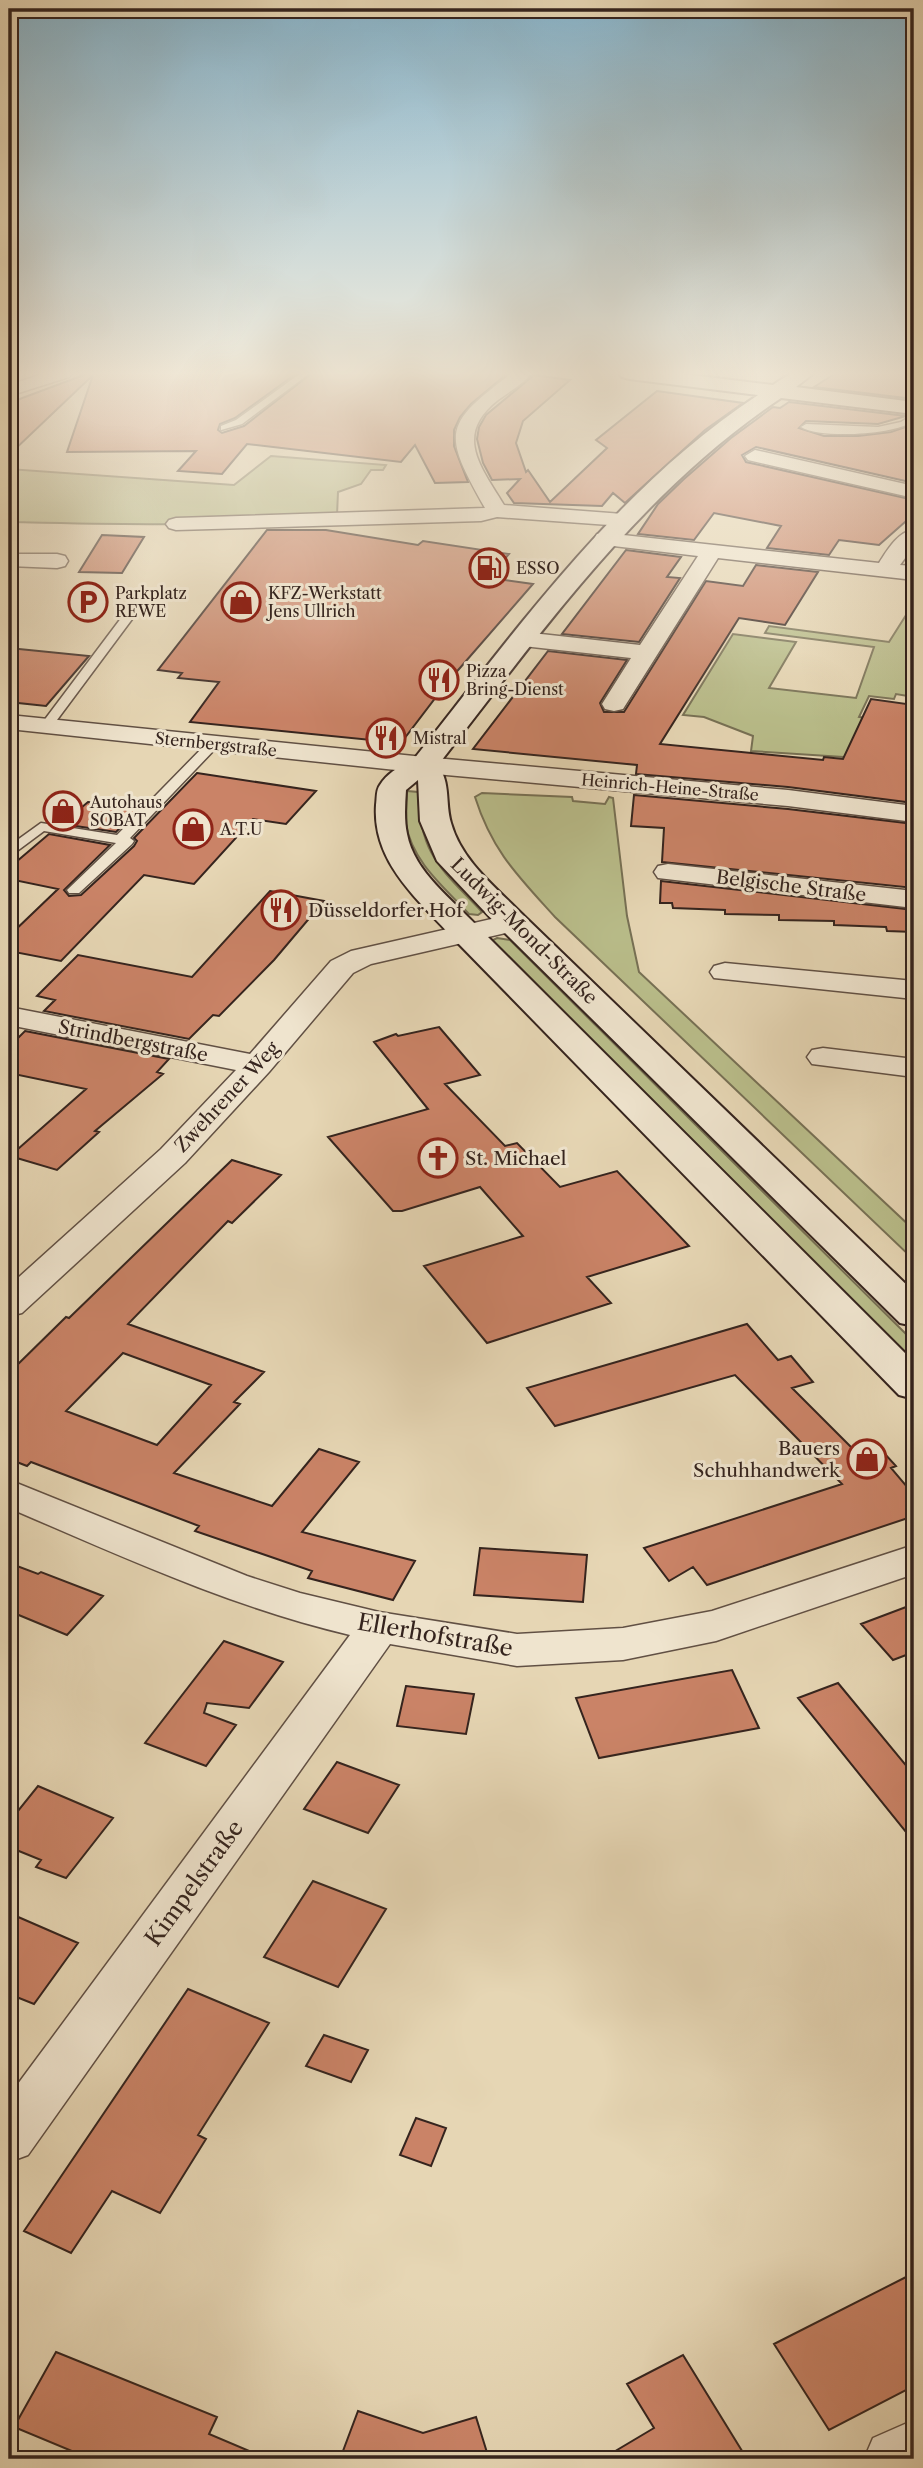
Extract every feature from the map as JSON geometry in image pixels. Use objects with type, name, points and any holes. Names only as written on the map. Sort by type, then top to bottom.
[{"type":"main road","points":[[424,765],[605,539],[656,488]]},
{"type":"main road","name":"Ludwig-Mond-Straße","points":[[914,1314],[513,923],[448,855],[435,821],[432,777],[424,765],[404,776],[392,788],[390,821],[395,847],[413,874],[466,933],[914,1386]]},
{"type":"street","points":[[485,488],[497,511]]},
{"type":"street","points":[[177,524],[481,515],[497,511],[623,520]]},
{"type":"street","points":[[885,571],[898,549],[914,535]]},
{"type":"street","points":[[605,539],[914,573]]},
{"type":"street","points":[[614,704],[712,551]]},
{"type":"street","points":[[9,560],[57,561]]},
{"type":"street","points":[[523,639],[646,653]]},
{"type":"street","name":"Sternbergstraße","points":[[9,722],[424,765]]},
{"type":"street","name":"Heinrich-Heine-Straße","points":[[424,765],[775,797],[914,814]]},
{"type":"street","name":"Belgische Straße","points":[[668,872],[914,900]]},
{"type":"street","name":"Zwehrener Weg","points":[[9,1305],[173,1156],[258,1065],[342,967],[361,957],[513,923]]},
{"type":"street","points":[[725,972],[914,989]]},
{"type":"street","name":"Strindbergstraße","points":[[9,1016],[258,1065]]},
{"type":"street","points":[[823,1057],[914,1068]]},
{"type":"street","name":"Ellerhofstraße","points":[[9,1493],[232,1586],[295,1607],[379,1627],[517,1650],[623,1644],[716,1626],[914,1559]]},
{"type":"street","name":"Kimpelstraße","points":[[9,2138],[379,1627]]},
{"type":"street","points":[[894,2459],[914,2449]]},
{"type":"lane","points":[[47,725],[144,595]]},
{"type":"lane","points":[[120,839],[213,744]]},
{"type":"lane","points":[[9,853],[41,827],[127,841],[74,890]]},
{"type":"green space","points":[[9,488],[349,488],[338,492],[337,515],[214,523],[9,522]]},
{"type":"green space","points":[[908,612],[914,612],[914,697],[896,694],[894,699],[869,696],[859,717],[914,724],[914,749],[866,742],[859,758],[751,751],[753,736],[704,717],[683,715],[733,634],[796,642],[769,688],[856,698],[874,647],[765,633],[769,626],[889,642]]},
{"type":"green space","points":[[407,791],[418,792],[423,832],[435,860],[482,912],[478,915],[469,914],[431,874],[415,850],[406,824]]},
{"type":"green space","points":[[482,793],[572,797],[573,801],[605,804],[609,797],[613,798],[627,916],[639,972],[914,1230],[914,1260],[555,917],[518,875],[489,833],[475,797]]},
{"type":"green space","points":[[497,938],[510,940],[914,1342],[914,1363],[491,941]]},
{"type":"building","points":[[511,488],[540,488],[550,502],[565,488],[641,488],[625,503],[613,493],[602,506],[514,503],[507,493]]},
{"type":"building","points":[[674,488],[862,488],[914,500],[914,514],[879,545],[839,540],[829,555],[767,548],[781,526],[714,513],[694,540],[638,534],[658,504]]},
{"type":"building","points":[[267,530],[326,530],[418,545],[423,541],[509,554],[489,578],[533,584],[446,684],[401,743],[190,722],[219,682],[178,678],[182,673],[158,670]]},
{"type":"building","points":[[102,535],[144,537],[122,573],[79,572]]},
{"type":"building","points":[[626,550],[681,557],[667,577],[680,578],[639,642],[562,634]]},
{"type":"building","points":[[756,565],[818,572],[785,625],[739,618],[660,744],[823,760],[824,757],[843,759],[871,699],[914,705],[914,803],[788,787],[636,774],[637,765],[473,749],[548,651],[627,660],[600,703],[604,712],[624,712],[706,581],[743,586]]},
{"type":"building","points":[[9,648],[89,656],[46,706],[9,702]]},
{"type":"building","points":[[197,773],[316,791],[286,824],[253,819],[194,884],[144,875],[61,961],[9,951],[9,936],[58,889],[9,879],[9,868],[49,834],[110,845],[64,890],[69,896],[81,895],[134,846],[137,841],[134,838]]},
{"type":"building","points":[[634,795],[914,824],[914,888],[662,862],[664,828],[631,826]]},
{"type":"building","points":[[88,802],[139,809],[116,832],[62,824]]},
{"type":"building","points":[[661,881],[914,910],[914,932],[887,931],[886,927],[834,925],[834,921],[779,920],[779,915],[725,914],[725,910],[673,908],[672,903],[660,903]]},
{"type":"building","points":[[270,891],[324,901],[274,960],[219,1016],[213,1015],[189,1039],[44,1011],[55,1000],[37,996],[78,955],[192,977]]},
{"type":"building","points":[[439,1027],[480,1075],[445,1084],[505,1146],[517,1143],[560,1187],[617,1171],[689,1246],[587,1277],[611,1303],[487,1343],[424,1266],[523,1236],[480,1187],[402,1211],[393,1211],[328,1137],[428,1109],[374,1042],[396,1034],[398,1036]]},
{"type":"building","points":[[25,1031],[169,1059],[157,1072],[163,1074],[95,1131],[99,1132],[57,1170],[10,1156],[86,1089],[9,1073],[9,1047]]},
{"type":"building","points":[[232,1160],[281,1175],[232,1223],[228,1221],[128,1324],[264,1372],[234,1402],[240,1404],[174,1473],[272,1506],[319,1449],[359,1462],[302,1532],[415,1561],[393,1600],[308,1578],[312,1571],[195,1531],[199,1526],[31,1462],[27,1466],[9,1459],[9,1373],[66,1317],[69,1318]],"holes":[[[123,1353],[211,1385],[157,1445],[66,1411]]]},
{"type":"building","points":[[747,1324],[778,1360],[791,1356],[813,1382],[792,1388],[852,1448],[873,1441],[896,1466],[891,1468],[914,1495],[914,1516],[707,1585],[693,1567],[669,1581],[644,1548],[842,1484],[735,1375],[555,1426],[527,1388]]},
{"type":"building","points":[[480,1548],[587,1555],[583,1602],[474,1595]]},
{"type":"building","points":[[9,1563],[38,1574],[41,1572],[103,1596],[67,1635],[9,1611]]},
{"type":"building","points":[[914,1604],[914,1652],[893,1660],[861,1624]]},
{"type":"building","points":[[224,1641],[283,1662],[249,1708],[207,1703],[204,1713],[236,1725],[206,1766],[145,1743]]},
{"type":"building","points":[[732,1670],[759,1728],[599,1758],[576,1698]]},
{"type":"building","points":[[838,1683],[914,1775],[914,1842],[798,1698]]},
{"type":"building","points":[[406,1686],[474,1694],[466,1734],[397,1726]]},
{"type":"building","points":[[337,1762],[399,1785],[368,1833],[304,1809]]},
{"type":"building","points":[[38,1786],[113,1818],[66,1878],[36,1867],[41,1860],[9,1847],[9,1822]]},
{"type":"building","points":[[313,1881],[386,1909],[338,1987],[264,1957]]},
{"type":"building","points":[[9,1913],[78,1943],[34,2004],[9,1994]]},
{"type":"building","points":[[188,1989],[269,2023],[198,2135],[206,2139],[160,2213],[112,2191],[71,2253],[24,2231]]},
{"type":"building","points":[[324,2035],[368,2050],[351,2082],[306,2066]]},
{"type":"building","points":[[416,2118],[446,2128],[431,2166],[400,2155]]},
{"type":"building","points":[[914,2273],[914,2386],[829,2430],[774,2344]]},
{"type":"building","points":[[56,2352],[217,2417],[209,2434],[268,2459],[91,2459],[14,2427]]},
{"type":"building","points":[[683,2355],[747,2459],[602,2459],[654,2428],[627,2384]]},
{"type":"building","points":[[358,2411],[423,2433],[476,2417],[489,2459],[340,2459]]},
{"type":"place","name":"ESSO","points":[[489,568]]},
{"type":"place","name":"Parkplatz REWE","points":[[88,602]]},
{"type":"place","name":"KFZ-Werkstatt Jens Ullrich","points":[[241,602]]},
{"type":"place","name":"Pizza Bring-Dienst","points":[[439,680]]},
{"type":"place","name":"Mistral","points":[[386,738]]},
{"type":"place","name":"Autohaus SOBAT","points":[[63,811]]},
{"type":"place","name":"A.T.U","points":[[193,829]]},
{"type":"place","name":"Düsseldorfer Hof","points":[[281,910]]},
{"type":"place","name":"St. Michael","points":[[438,1158]]},
{"type":"place","name":"Bauers Schuhhandwerk","points":[[867,1459]]}]
